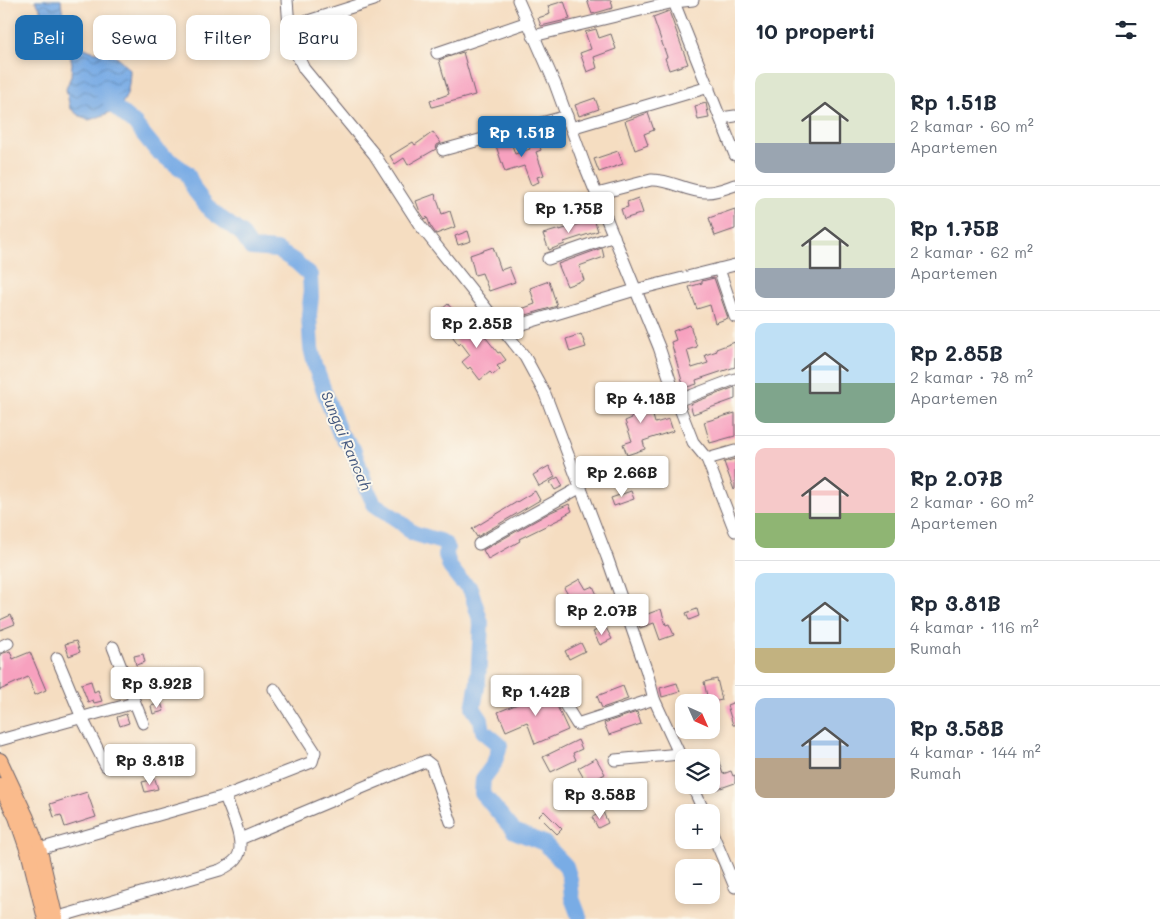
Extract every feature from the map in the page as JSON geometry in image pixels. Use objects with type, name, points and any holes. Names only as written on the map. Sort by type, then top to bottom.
[{"type":"main road","points":[[0,760],[39,849],[52,919]]},
{"type":"main road","points":[[0,785],[16,817],[52,919]]},
{"type":"street","points":[[287,0],[288,15]]},
{"type":"street","points":[[327,15],[374,0]]},
{"type":"street","points":[[518,0],[555,84],[658,347],[693,442],[708,460],[734,524]]},
{"type":"street","points":[[533,36],[673,1],[692,0]]},
{"type":"street","points":[[673,1],[735,155]]},
{"type":"street","points":[[437,53],[528,22]]},
{"type":"street","points":[[300,60],[312,80],[369,148],[419,224],[525,357],[545,394],[581,487],[647,672],[654,699],[677,749]]},
{"type":"street","points":[[571,128],[709,87]]},
{"type":"street","points":[[442,150],[567,116]]},
{"type":"street","points":[[721,118],[735,116]]},
{"type":"street","points":[[597,194],[651,180],[660,180],[699,192],[709,192],[735,185]]},
{"type":"street","points":[[548,259],[614,236]]},
{"type":"street","points":[[503,330],[635,290],[735,265]]},
{"type":"street","points":[[719,269],[735,318]]},
{"type":"street","points":[[677,401],[735,379]]},
{"type":"street","points":[[708,460],[735,451]]},
{"type":"street","points":[[479,544],[581,487]]},
{"type":"street","points":[[113,647],[143,723]]},
{"type":"street","points":[[57,658],[82,718],[106,766]]},
{"type":"street","points":[[39,849],[225,796],[312,762],[315,752],[274,690]]},
{"type":"street","points":[[564,703],[577,724],[654,699]]},
{"type":"street","points":[[0,740],[134,703]]},
{"type":"street","points":[[615,760],[675,759]]},
{"type":"street","points":[[240,839],[426,761],[431,765],[451,822]]},
{"type":"street","points":[[52,919],[220,870],[237,859],[241,848],[240,839],[225,796]]},
{"type":"street","points":[[720,848],[732,872],[735,887]]},
{"type":"water","points":[[35,0],[61,0],[63,15],[44,15]]},
{"type":"water","points":[[83,47],[93,51],[93,60],[122,61],[130,70],[128,91],[125,99],[116,109],[89,120],[78,115],[70,108],[66,89],[71,76],[71,60],[83,60]]},
{"type":"building","points":[[587,0],[611,0],[613,8],[592,14]]},
{"type":"building","points":[[564,1],[570,19],[541,26],[538,18],[550,14],[548,6]]},
{"type":"building","points":[[669,11],[688,64],[669,70],[665,58],[667,57],[653,17]]},
{"type":"building","points":[[596,29],[599,38],[611,34],[616,49],[594,57],[597,68],[587,72],[580,53],[591,49],[585,32]]},
{"type":"building","points":[[463,52],[475,95],[432,107],[430,101],[449,94],[439,60]]},
{"type":"building","points":[[595,98],[599,109],[579,116],[575,105]]},
{"type":"building","points":[[706,103],[709,118],[698,120],[695,106]]},
{"type":"building","points":[[648,113],[654,130],[644,134],[648,145],[635,150],[625,121]]},
{"type":"building","points":[[433,132],[441,143],[437,145],[436,149],[408,165],[404,158],[395,164],[390,156],[413,142],[415,145]]},
{"type":"building","points":[[535,133],[541,150],[536,152],[544,175],[537,177],[539,182],[531,185],[524,166],[505,172],[495,143],[510,139],[515,154],[530,149],[526,136]]},
{"type":"building","points":[[618,151],[623,164],[599,172],[594,159]]},
{"type":"building","points":[[435,194],[442,214],[450,211],[455,227],[436,234],[427,217],[425,219],[420,212],[416,201]]},
{"type":"building","points":[[638,198],[643,213],[624,219],[621,209],[628,207],[627,202]]},
{"type":"building","points":[[735,209],[735,229],[715,236],[709,218]]},
{"type":"building","points":[[594,219],[598,231],[564,242],[565,244],[549,250],[543,234]]},
{"type":"building","points":[[468,231],[471,241],[458,245],[455,236]]},
{"type":"building","points":[[493,247],[501,270],[509,267],[515,282],[489,291],[482,273],[475,275],[470,255]]},
{"type":"building","points":[[602,248],[604,257],[579,266],[584,280],[567,286],[558,264]]},
{"type":"building","points":[[714,278],[728,318],[715,323],[710,305],[697,309],[689,287]]},
{"type":"building","points":[[549,281],[557,306],[506,321],[502,316],[535,304],[530,288]]},
{"type":"building","points":[[448,304],[455,313],[449,318],[442,309]]},
{"type":"building","points":[[477,318],[483,326],[479,329],[506,360],[497,366],[500,369],[493,375],[490,372],[480,380],[470,367],[468,369],[462,362],[470,355],[461,343],[459,345],[447,329],[454,323],[460,331]]},
{"type":"building","points":[[690,325],[697,347],[687,350],[692,368],[708,363],[705,355],[735,342],[735,367],[696,380],[697,384],[684,388],[671,342],[676,340],[673,331]]},
{"type":"building","points":[[581,334],[586,347],[570,352],[566,339]]},
{"type":"building","points":[[632,384],[642,415],[652,412],[655,423],[669,419],[673,431],[643,441],[645,449],[627,455],[623,444],[632,441],[625,421],[632,418],[622,388]]},
{"type":"building","points":[[735,387],[735,399],[693,414],[690,404]]},
{"type":"building","points":[[735,413],[735,436],[710,443],[704,422]]},
{"type":"building","points":[[735,459],[735,489],[734,490],[724,462]]},
{"type":"building","points":[[549,466],[555,477],[539,486],[533,475]]},
{"type":"building","points":[[558,477],[563,486],[555,490],[550,482]]},
{"type":"building","points":[[535,491],[540,500],[477,537],[472,529]]},
{"type":"building","points":[[631,491],[634,499],[614,506],[611,498]]},
{"type":"building","points":[[569,504],[572,511],[564,517],[519,539],[520,541],[488,559],[483,550]]},
{"type":"building","points":[[580,579],[586,589],[593,586],[599,599],[582,607],[575,593],[569,596],[564,588]]},
{"type":"building","points":[[661,609],[666,625],[669,624],[674,635],[660,640],[654,623],[640,628],[637,618]]},
{"type":"building","points":[[697,609],[699,616],[689,620],[686,613]]},
{"type":"building","points":[[11,615],[15,624],[0,630],[0,620]]},
{"type":"building","points":[[605,626],[612,639],[600,645],[593,632]]},
{"type":"building","points":[[76,641],[80,652],[69,656],[65,644]]},
{"type":"building","points":[[581,643],[585,651],[569,659],[565,651]]},
{"type":"building","points":[[10,651],[13,659],[30,652],[46,690],[35,695],[28,677],[0,690],[0,654]]},
{"type":"building","points":[[143,654],[145,662],[136,665],[134,656]]},
{"type":"building","points":[[717,679],[722,700],[720,700],[720,694],[707,694],[704,682]]},
{"type":"building","points":[[91,681],[94,692],[98,690],[102,701],[94,703],[93,700],[88,702],[81,684]]},
{"type":"building","points":[[677,683],[680,692],[662,697],[660,688]]},
{"type":"building","points":[[623,686],[628,699],[602,708],[597,696]]},
{"type":"building","points":[[552,690],[568,730],[535,744],[527,722],[506,731],[498,712]]},
{"type":"building","points":[[735,702],[735,725],[733,725],[727,705]]},
{"type":"building","points":[[161,703],[164,711],[153,714],[151,706]]},
{"type":"building","points":[[637,712],[641,724],[609,735],[604,723]]},
{"type":"building","points":[[126,714],[129,723],[120,726],[117,717]]},
{"type":"building","points":[[578,740],[582,749],[573,753],[576,760],[551,772],[543,757]]},
{"type":"building","points":[[596,758],[605,774],[587,784],[578,768]]},
{"type":"building","points":[[720,765],[723,774],[731,771],[733,776],[735,775],[735,783],[720,788]]},
{"type":"building","points":[[155,779],[158,789],[145,792],[142,782]]},
{"type":"building","points":[[87,792],[96,817],[65,827],[61,815],[54,817],[50,804]]},
{"type":"building","points":[[544,811],[562,829],[557,834],[539,816]]},
{"type":"building","points":[[603,812],[608,823],[598,828],[592,817]]},
{"type":"waterway","name":"Sungai Rancah","points":[[103,90],[116,108],[135,124],[157,151],[187,173],[195,191],[211,211],[241,233],[251,248],[277,250],[296,262],[310,275],[311,297],[309,315],[311,348],[316,369],[340,434],[353,449],[374,504],[413,533],[442,542],[447,546],[446,555],[450,567],[461,581],[470,588],[481,623],[478,682],[473,708],[481,720],[483,731],[500,745],[494,764],[483,779],[482,793],[514,831],[544,843],[566,866],[570,879],[572,898],[580,919]]}]
